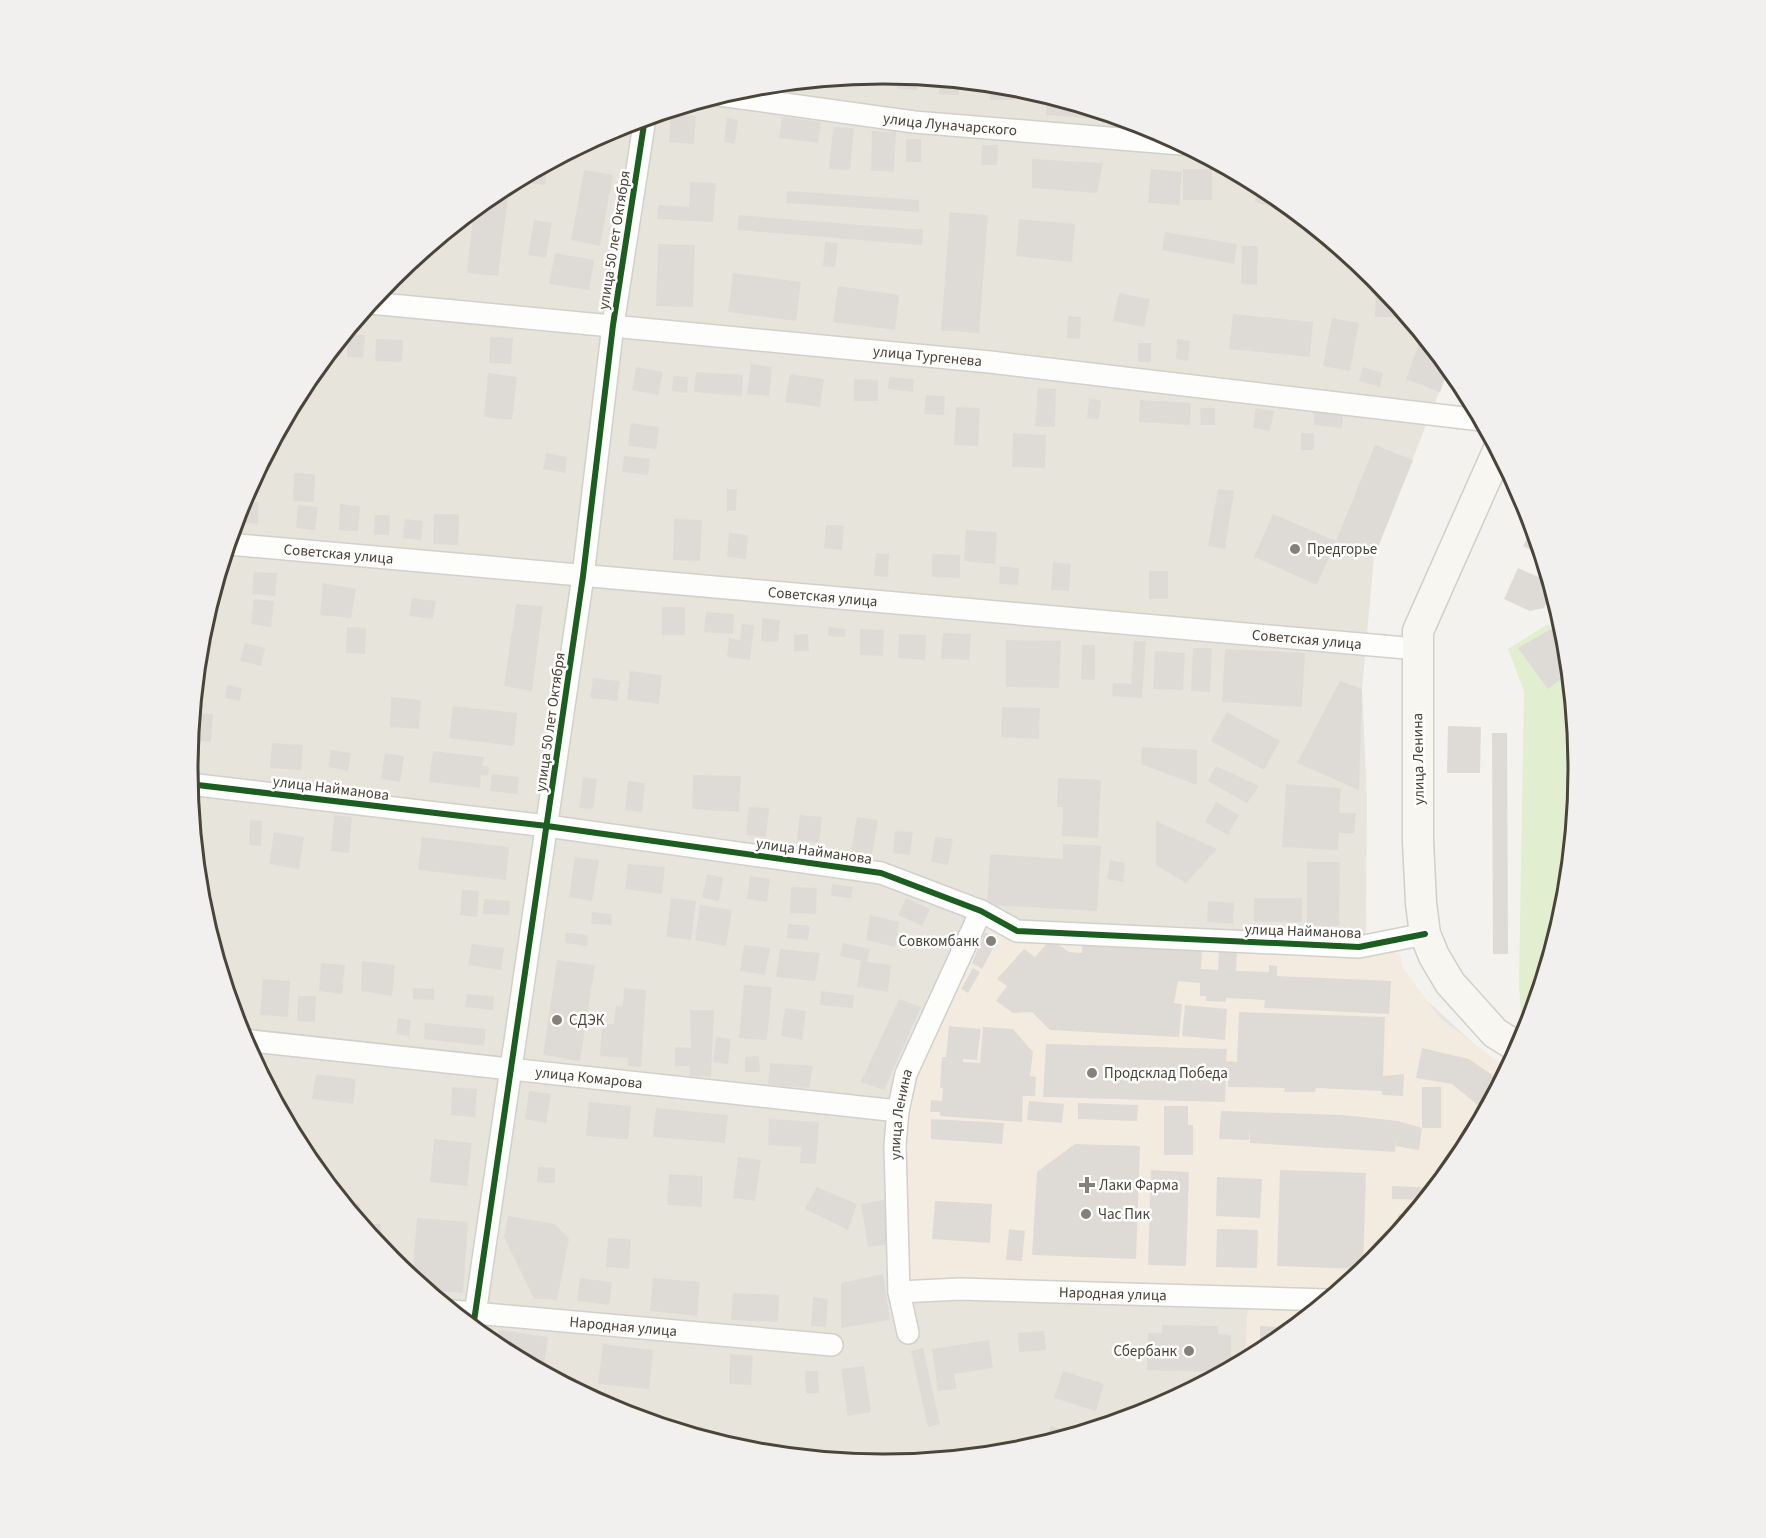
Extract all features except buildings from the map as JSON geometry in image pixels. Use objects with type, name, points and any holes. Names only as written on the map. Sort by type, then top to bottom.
[{"type":"street","name":"улица Луначарского","points":[[744,98],[914,122],[1158,142]]},
{"type":"street","name":"улица 50 лет Октября","points":[[474,1318],[513,1071],[583,576],[613,325],[644,127]]},
{"type":"street","name":"улица Тургенева","points":[[381,304],[990,362],[1471,419]]},
{"type":"street","name":"улица Ленина","points":[[1494,460],[1418,630],[1416,649],[1418,841],[1420,903],[1425,934],[1434,956],[1450,983],[1495,1033],[1511,1043]]},
{"type":"street","name":"Советская улица","points":[[236,545],[1416,649]]},
{"type":"street","name":"улица Найманова","points":[[198,785],[547,826],[881,873],[981,911],[1017,931],[1359,947],[1425,934]]},
{"type":"street","name":"улица Ленина","points":[[908,1333],[899,1292],[895,1145],[898,1111],[906,1074],[981,911]]},
{"type":"street","name":"улица Комарова","points":[[255,1041],[898,1111]]},
{"type":"street","name":"Народная улица","points":[[899,1292],[960,1289],[1317,1299]]},
{"type":"street","name":"Народная улица","points":[[478,1321],[832,1345]]},
{"type":"shaded area","points":[[883,84],[928,85],[1017,97],[1103,120],[1145,136],[1226,176],[1264,199],[1335,254],[1398,317],[1445,377],[1374,557],[1362,689],[1367,797],[1366,945],[1482,1051],[1501,1064],[1497,1072],[1453,1150],[1398,1221],[1335,1284],[1264,1339],[1186,1383],[1145,1402],[1103,1418],[1017,1441],[928,1453],[883,1454],[838,1453],[749,1441],[663,1418],[621,1402],[540,1362],[502,1339],[431,1284],[399,1253],[368,1221],[313,1150],[269,1072],[250,1031],[234,989],[211,903],[199,814],[198,769],[199,724],[211,635],[234,549],[250,507],[290,426],[313,388],[368,317],[399,285],[431,254],[502,199],[580,155],[621,136],[663,120],[749,97],[838,85]]},
{"type":"shaded area","points":[[981,911],[1017,931],[1397,940],[1403,968],[1440,1018],[1501,1064],[1453,1150],[1398,1221],[1335,1284],[1264,1339],[1245,1350],[1247,1317],[1251,1298],[899,1292],[898,1111]]},
{"type":"green space","points":[[1548,624],[1555,635],[1567,724],[1567,814],[1562,858],[1545,946],[1522,1014],[1519,984],[1524,691],[1508,649]]},
{"type":"cycle path","points":[[474,1318],[583,576],[613,325],[644,127]]},
{"type":"cycle path","points":[[198,785],[547,826],[881,873],[981,911],[1017,931],[1359,947],[1425,934]]},
{"type":"place","name":"Предгорье","points":[[1295,549]]},
{"type":"place","name":"Совкомбанк","points":[[991,941]]},
{"type":"place","name":"СДЭК","points":[[557,1020]]},
{"type":"place","name":"Продсклад Победа","points":[[1092,1073]]},
{"type":"place","name":"Лаки Фарма","points":[[1087,1185]]},
{"type":"place","name":"Час Пик","points":[[1086,1214]]},
{"type":"place","name":"Сбербанк","points":[[1189,1351]]}]
